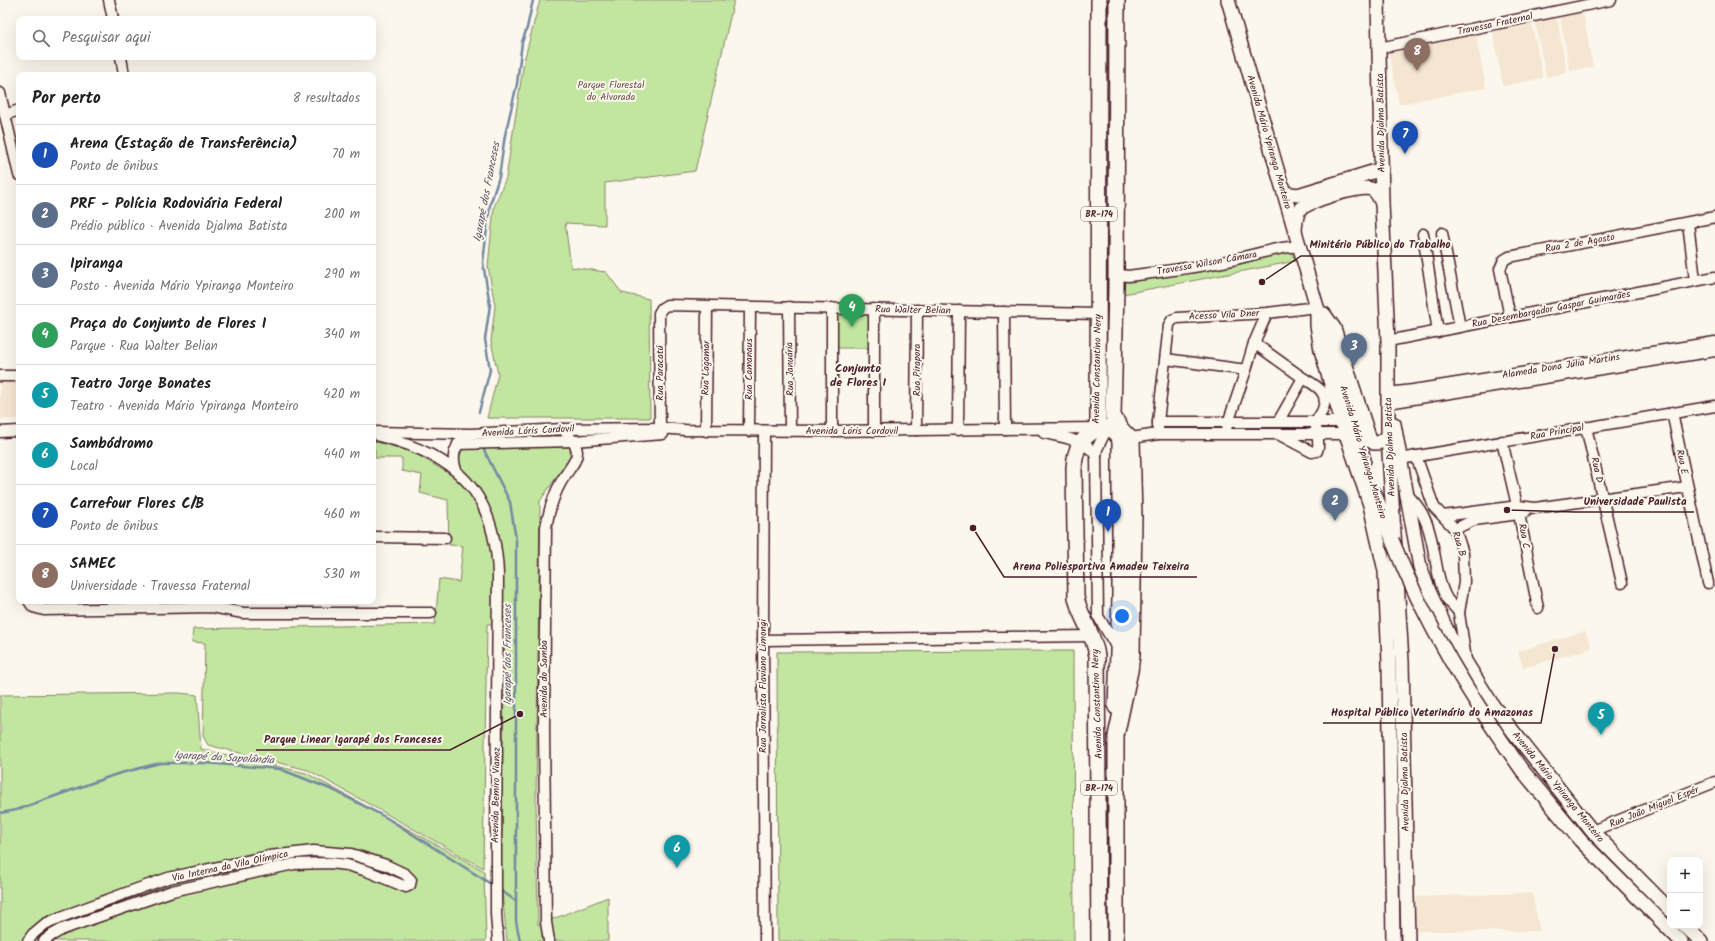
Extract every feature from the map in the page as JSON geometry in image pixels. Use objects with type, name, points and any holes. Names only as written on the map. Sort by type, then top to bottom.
[{"type":"highway","name":"Avenida Constantino Nery","points":[[1099,0],[1098,314],[1106,424]]},
{"type":"highway","name":"Avenida Constantino Nery","points":[[1106,424],[1116,270],[1117,0]]},
{"type":"highway","name":"Avenida Constantino Nery","points":[[1099,941],[1097,656],[1093,636],[1078,606],[1076,597],[1074,456],[1088,434],[1106,424]]},
{"type":"highway","points":[[1106,424],[1122,430],[1131,438]]},
{"type":"highway","name":"BR-174","points":[[1106,424],[1114,431],[1120,440],[1120,598],[1117,648],[1116,736]]},
{"type":"highway","name":"Avenida Constantino Nery","points":[[1116,941],[1116,736],[1132,655],[1134,516],[1131,438]]},
{"type":"main road","name":"Avenida Mário Ypiranga Monteiro","points":[[1228,0],[1317,307],[1338,369],[1376,499],[1404,570],[1435,634],[1454,667],[1522,770],[1580,840],[1681,941]]},
{"type":"main road","name":"Avenida Djalma Batista","points":[[1378,0],[1382,203],[1388,342],[1387,412],[1402,661],[1408,941]]},
{"type":"main road","points":[[1284,193],[1298,195],[1382,169]]},
{"type":"main road","points":[[1295,230],[1300,210],[1306,204],[1351,190],[1363,188],[1371,189],[1376,192],[1382,203]]},
{"type":"main road","points":[[1317,307],[1329,319],[1334,328],[1370,440],[1374,443],[1378,443],[1388,437]]},
{"type":"main road","name":"Avenida Djalma Batista","points":[[1317,307],[1319,339],[1344,428],[1370,505],[1385,570],[1389,663],[1393,941]]},
{"type":"main road","name":"Avenida Mário Ypiranga Monteiro","points":[[1388,398],[1392,411],[1420,567],[1428,591],[1450,637],[1467,666],[1506,723],[1592,831],[1667,907]]},
{"type":"main road","points":[[1688,929],[1701,941]]},
{"type":"street","points":[[109,0],[112,16]]},
{"type":"street","name":"Travessa Fraternal","points":[[1379,48],[1611,0]]},
{"type":"street","points":[[122,60],[124,72]]},
{"type":"street","points":[[0,93],[16,150]]},
{"type":"street","points":[[5,115],[16,111]]},
{"type":"street","name":"Rua 2 de Agosto","points":[[1510,317],[1500,269],[1504,260],[1509,257],[1715,217]]},
{"type":"street","points":[[1688,223],[1695,280]]},
{"type":"street","points":[[1442,233],[1460,327]]},
{"type":"street","points":[[1423,234],[1438,332]]},
{"type":"street","name":"Travessa Wilson Câmara","points":[[1116,270],[1120,275],[1128,276],[1177,270],[1223,262],[1289,247],[1300,247]]},
{"type":"street","name":"Rua Desembargador Gaspar Guimarães","points":[[1388,342],[1715,277]]},
{"type":"street","name":"Rua Walter Belian","points":[[659,313],[662,308],[667,306],[707,306],[1098,314]]},
{"type":"street","name":"Rua Lagamar","points":[[706,431],[707,306]]},
{"type":"street","name":"Rua Camanaus","points":[[749,431],[750,307]]},
{"type":"street","name":"Rua Januária","points":[[789,307],[790,431]]},
{"type":"street","name":"Acesso Vila Dner","points":[[1158,434],[1158,422],[1169,325],[1172,320],[1177,318],[1267,313],[1317,307]]},
{"type":"street","points":[[832,308],[832,432]]},
{"type":"street","points":[[874,309],[874,431]]},
{"type":"street","name":"Rua Pirapora","points":[[916,430],[917,310]]},
{"type":"street","points":[[958,430],[959,311]]},
{"type":"street","points":[[1004,312],[1004,429]]},
{"type":"street","name":"Rua Paracatú","points":[[659,313],[660,431]]},
{"type":"street","name":"Acesso Vila Dner","points":[[1226,434],[1228,422],[1254,343],[1267,313]]},
{"type":"street","name":"Alameda Dona Júlia Martins","points":[[1605,364],[1715,342]]},
{"type":"street","points":[[1254,343],[1303,378],[1320,388],[1324,394],[1324,408],[1316,422],[1319,447],[1317,451],[1312,452],[1277,434],[1262,422]]},
{"type":"street","name":"Alameda Dona Júlia Martins","points":[[1388,398],[1605,364],[1715,351]]},
{"type":"street","points":[[1166,359],[1246,370]]},
{"type":"street","points":[[0,376],[16,376]]},
{"type":"street","points":[[1278,422],[1303,378]]},
{"type":"street","name":"Rua Principal","points":[[1400,459],[1672,412],[1715,406]]},
{"type":"street","name":"Rua E","points":[[1672,412],[1708,582]]},
{"type":"street","points":[[1158,422],[1316,422],[1344,428]]},
{"type":"street","points":[[1106,424],[1096,455],[1098,616],[1117,648]]},
{"type":"street","name":"Avenida Lóris Cordovil","points":[[458,444],[563,429],[832,432],[1021,429],[1106,424]]},
{"type":"street","name":"Rua D","points":[[1586,427],[1622,583]]},
{"type":"street","points":[[1131,438],[1158,434],[1318,434],[1344,428]]},
{"type":"street","points":[[563,429],[574,441]]},
{"type":"street","name":"Avenida Lóris Cordovil","points":[[1021,429],[1059,436],[1081,443],[1090,448],[1096,455]]},
{"type":"street","name":"Avenida Lóris Cordovil","points":[[376,433],[471,434],[498,438],[574,441],[660,431]]},
{"type":"street","name":"Rua Jornalista Flaviano Limongi","points":[[764,431],[762,640],[764,941]]},
{"type":"street","points":[[0,432],[16,432]]},
{"type":"street","name":"Avenida Bemiro Vianez","points":[[376,434],[421,448],[456,470],[473,488],[487,513],[492,527],[497,554],[496,914],[498,941]]},
{"type":"street","points":[[456,470],[452,458],[458,444],[471,434]]},
{"type":"street","name":"Avenida do Samba","points":[[549,941],[546,922],[544,728],[546,526],[554,497],[576,459],[577,453],[574,441]]},
{"type":"street","name":"Rua C","points":[[1502,441],[1538,608]]},
{"type":"street","name":"Rua B","points":[[1416,456],[1434,507],[1455,529],[1463,553],[1464,567],[1459,613],[1467,666]]},
{"type":"street","points":[[1443,516],[1535,508],[1687,487]]},
{"type":"street","points":[[1407,495],[1416,503],[1422,512],[1433,541],[1441,586],[1447,598],[1459,613]]},
{"type":"street","points":[[1455,529],[1474,520],[1518,510]]},
{"type":"street","points":[[376,537],[445,538]]},
{"type":"street","points":[[31,604],[33,607],[44,610],[212,604],[243,612],[431,613]]},
{"type":"street","points":[[762,640],[1093,636]]},
{"type":"street","name":"Rua João Miguel Espér","points":[[1592,831],[1715,782]]},
{"type":"street","name":"Via Interna da Vila Olímpica","points":[[28,941],[33,934],[45,924],[168,878],[292,852],[314,851],[351,854],[381,863],[405,874],[411,880],[411,884],[408,887],[347,865],[329,863],[294,864],[172,891],[63,929],[44,941]]},
{"type":"street","points":[[292,852],[294,864]]},
{"type":"street","points":[[220,866],[223,879]]},
{"type":"street","points":[[126,893],[130,906]]},
{"type":"street","points":[[86,908],[90,920]]},
{"type":"shaded area","points":[[1582,8],[1593,67],[1570,71],[1559,12]]},
{"type":"shaded area","points":[[1556,13],[1567,73],[1546,77],[1534,17]]},
{"type":"shaded area","points":[[1531,19],[1543,78],[1503,86],[1492,27]]},
{"type":"shaded area","points":[[1475,30],[1486,88],[1399,104],[1388,47]]},
{"type":"shaded area","points":[[16,381],[16,419],[0,419],[0,382]]},
{"type":"shaded area","points":[[1585,631],[1592,648],[1523,668],[1518,651]]},
{"type":"shaded area","points":[[1532,893],[1540,931],[1416,931],[1416,897]]},
{"type":"green space","name":"Parque Florestal do Alvorada","points":[[540,0],[734,0],[695,171],[605,183],[605,225],[565,223],[571,267],[606,272],[622,293],[649,299],[650,418],[487,418],[498,374],[491,341],[495,306],[488,266],[494,207],[506,178],[524,61]]},
{"type":"green space","points":[[1289,249],[1296,261],[1123,294],[1123,279]]},
{"type":"green space","points":[[831,305],[872,306],[874,348],[831,348]]},
{"type":"green space","points":[[376,442],[413,452],[456,478],[460,464],[457,455],[463,448],[570,447],[570,457],[540,501],[536,803],[538,925],[608,897],[608,941],[507,941],[501,882],[505,624],[487,624],[483,868],[308,770],[208,745],[203,736],[205,643],[192,642],[193,629],[435,624],[439,579],[459,582],[463,546],[449,545],[448,500],[420,493],[422,475],[402,471],[402,458],[376,458]]},
{"type":"green space","points":[[1073,651],[1074,941],[778,941],[777,652]]},
{"type":"green space","points":[[179,693],[197,695],[201,749],[306,773],[484,871],[486,941],[0,941],[0,695]]},
{"type":"waterway","name":"Igarapé dos Franceses","points":[[479,412],[490,370],[485,339],[490,305],[483,263],[487,227],[490,205],[499,177],[505,135],[517,84],[522,42],[527,28],[533,0]]},
{"type":"waterway","name":"Igarapé dos Franceses","points":[[483,448],[510,502],[516,540],[516,921],[520,941]]},
{"type":"waterway","name":"Igarapé da Sapolândia","points":[[0,813],[16,810],[117,774],[160,763],[205,763],[280,769],[333,790],[387,818],[494,886]]},
{"type":"waterway","name":"Igarapé da Sapolândia","points":[[500,890],[516,901]]},
{"type":"place","name":"SAMEC","points":[[1417,71]]},
{"type":"place","name":"Carrefour Flores C/B","points":[[1405,154]]},
{"type":"place","name":"Minitério Público do Trabalho","points":[[1262,282]]},
{"type":"place","name":"Praça do Conjunto de Flores I","points":[[852,327]]},
{"type":"place","name":"Ipiranga","points":[[1354,366]]},
{"type":"place","name":"Universidade Paulista","points":[[1507,510]]},
{"type":"place","name":"PRF - Polícia Rodoviária Federal","points":[[1335,521]]},
{"type":"place","name":"Arena Poliesportiva Amadeu Teixeira","points":[[973,528]]},
{"type":"place","name":"Arena (Estação de Transferência)","points":[[1108,532]]},
{"type":"place","name":"Hospital Público Veterinário do Amazonas","points":[[1555,649]]},
{"type":"place","name":"Parque Linear Igarapé dos Franceses","points":[[520,714]]},
{"type":"place","name":"Teatro Jorge Bonates","points":[[1601,735]]},
{"type":"place","name":"Sambódromo","points":[[677,868]]},
{"type":"district","name":"Conjunto de Flores I","points":[[858,375]]}]
